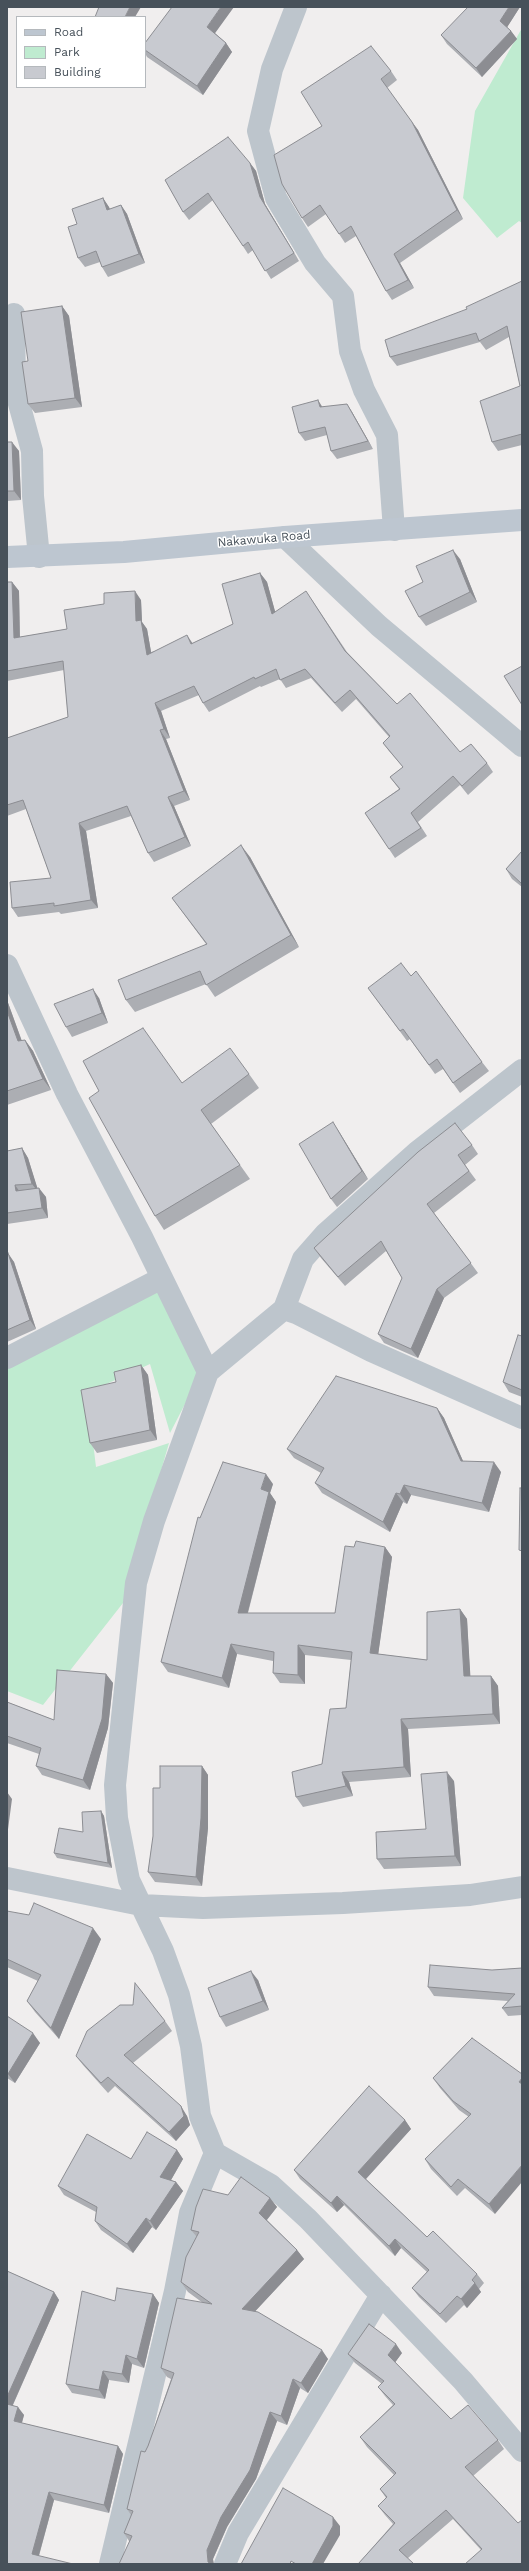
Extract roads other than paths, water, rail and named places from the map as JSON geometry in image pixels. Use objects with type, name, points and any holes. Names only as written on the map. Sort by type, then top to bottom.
[{"type":"main road","name":"Nakawuka Road","points":[[7,557],[39,557],[522,520]]},
{"type":"street","points":[[296,7],[272,69],[258,131],[276,198],[315,263],[343,296],[350,351],[364,390],[387,435],[394,530]]},
{"type":"street","points":[[14,314],[15,389],[32,451],[33,496],[39,557]]},
{"type":"street","points":[[285,537],[379,626],[522,746]]},
{"type":"street","points":[[7,965],[67,1094],[162,1278],[208,1372]]},
{"type":"street","points":[[522,1070],[417,1152],[325,1234],[302,1260],[284,1309],[208,1372],[154,1521],[136,1583],[115,1785],[122,1848],[129,1880],[163,1951],[178,1994],[191,2046],[200,2116],[215,2153],[270,2185],[308,2219],[463,2381],[522,2451]]},
{"type":"street","points":[[7,1358],[162,1278]]},
{"type":"street","points":[[284,1309],[296,1313],[371,1351],[522,1418]]},
{"type":"street","points":[[7,1878],[141,1904],[203,1908],[343,1903],[470,1895],[522,1887]]},
{"type":"street","points":[[110,2564],[175,2291],[190,2213],[215,2153]]},
{"type":"street","points":[[225,2564],[238,2533],[381,2295]]}]
